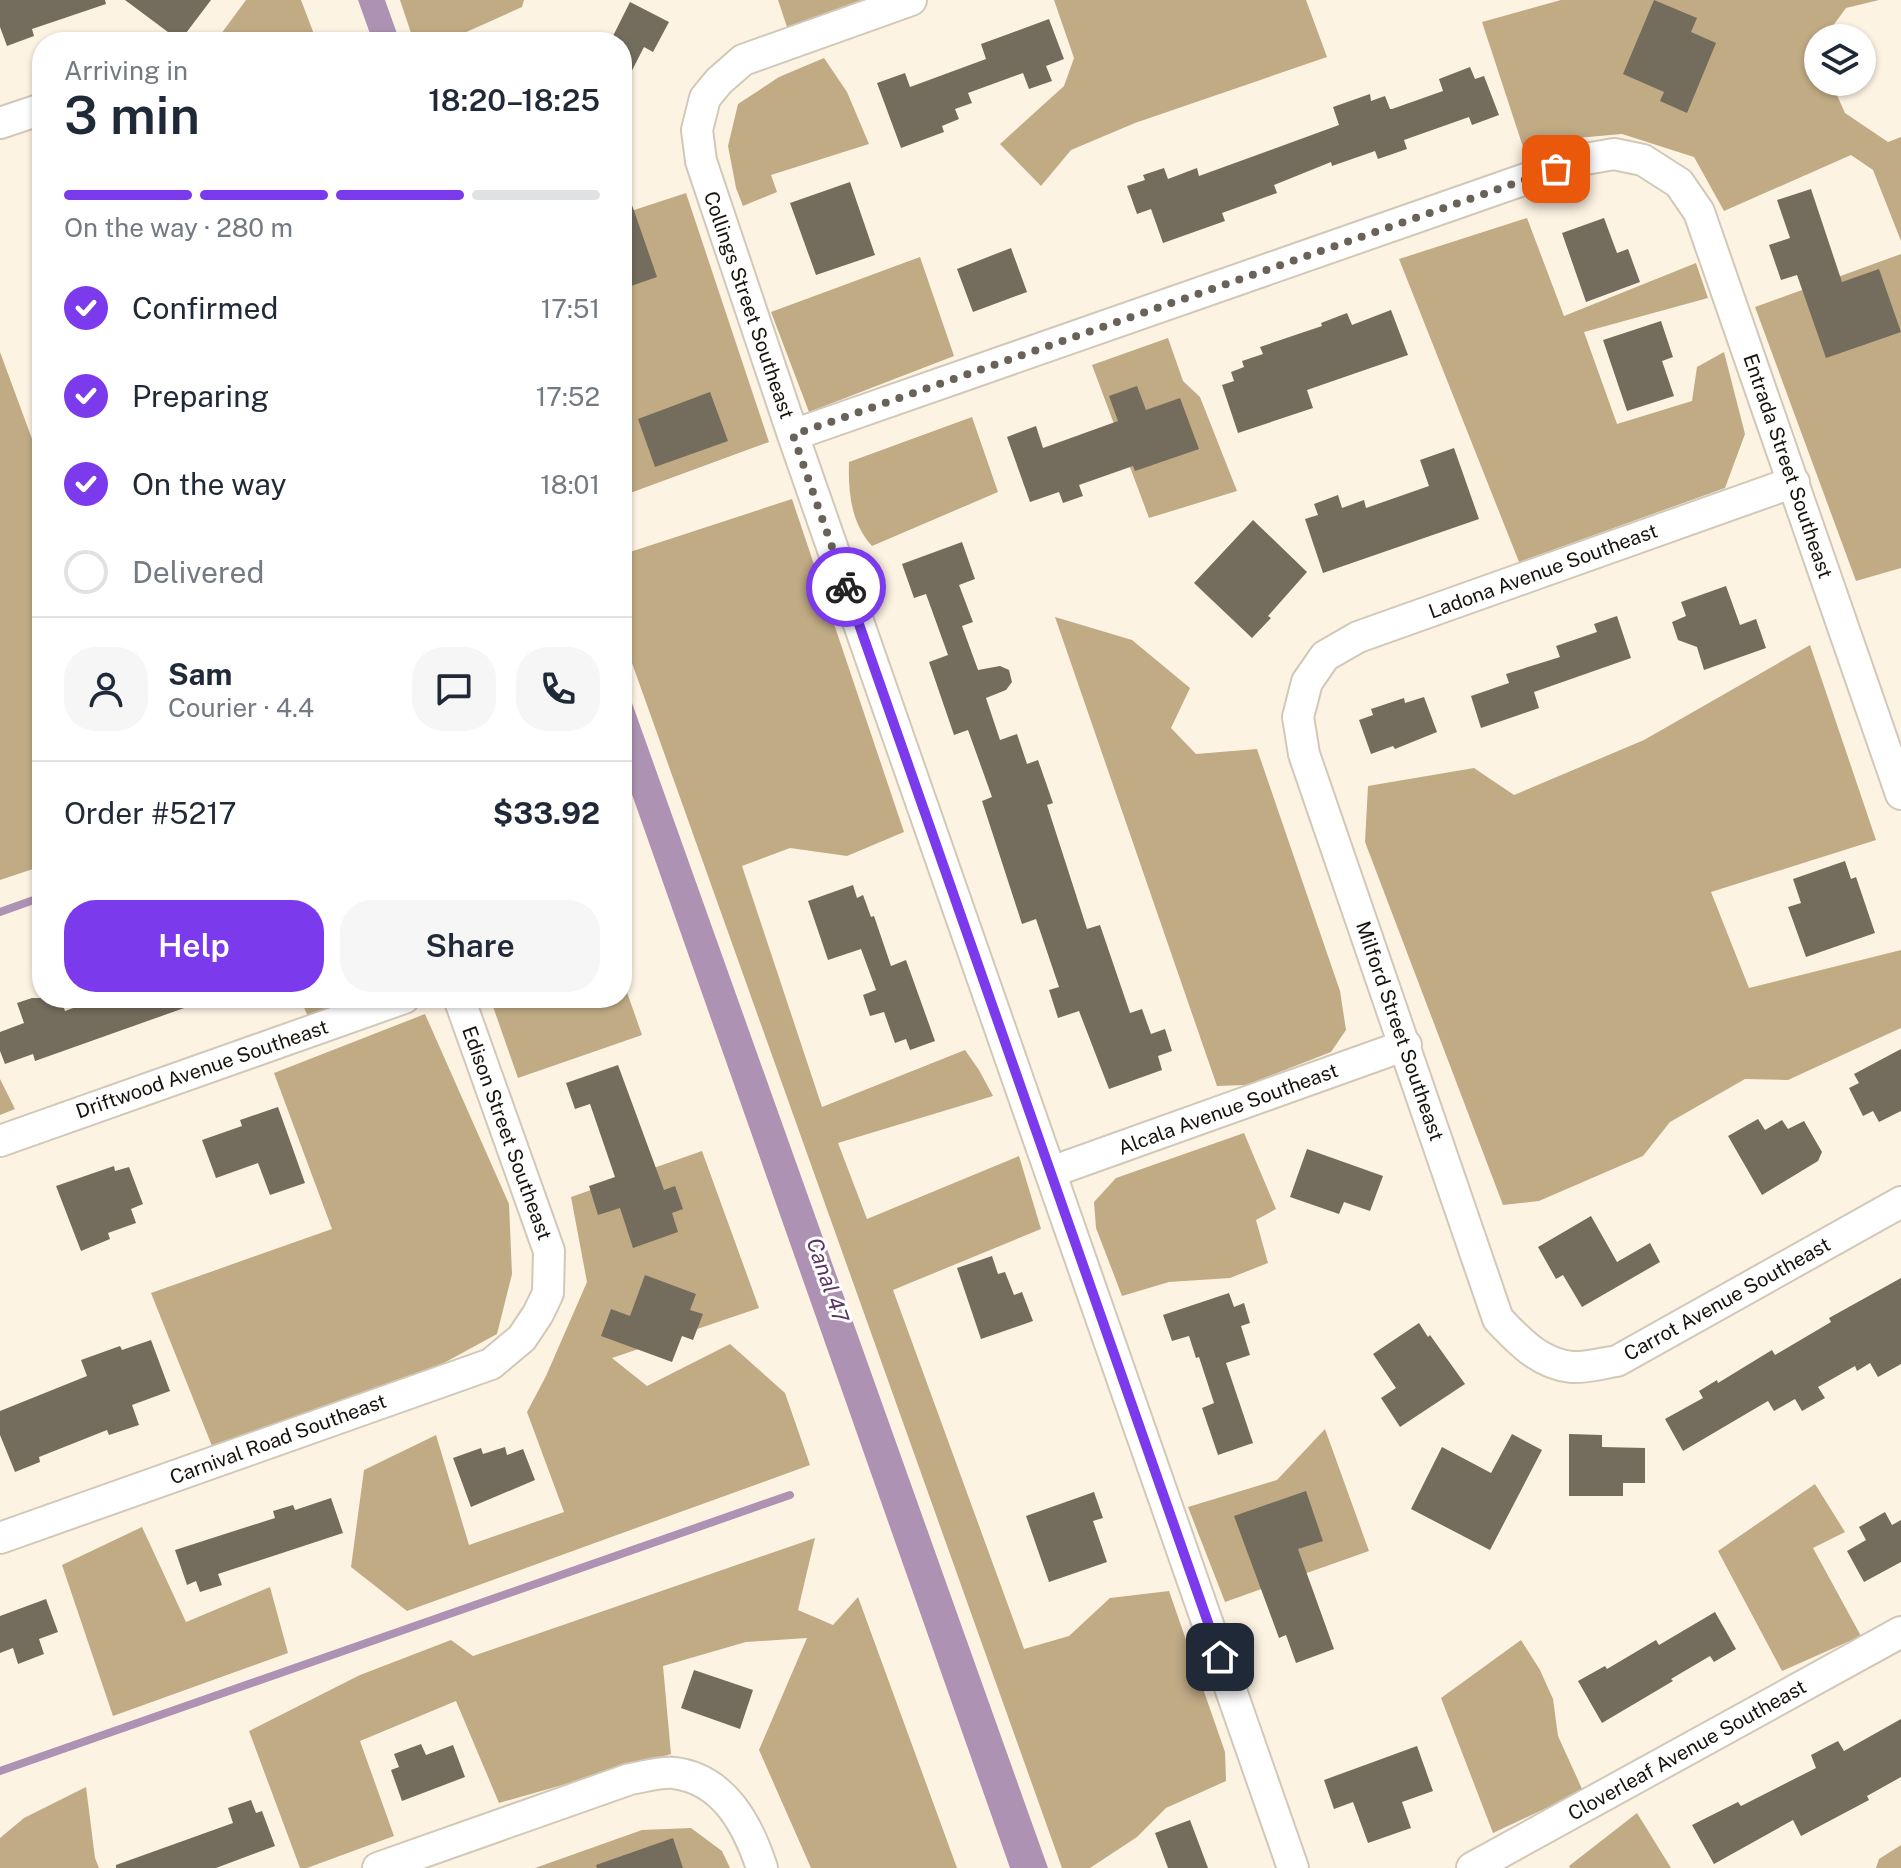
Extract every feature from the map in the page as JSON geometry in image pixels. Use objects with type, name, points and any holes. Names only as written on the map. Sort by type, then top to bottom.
[{"type":"street","name":"Collings Street Southeast","points":[[911,0],[743,60],[705,98],[697,130],[701,161],[793,435],[1293,1868]]},
{"type":"street","points":[[0,123],[32,112]]},
{"type":"street","name":"Entrada Street Southeast","points":[[793,435],[1580,160],[1614,154],[1643,160],[1679,183],[1699,212],[1901,794]]},
{"type":"street","name":"Ladona Avenue Southeast","points":[[1307,682],[1325,656],[1358,637],[1794,482]]},
{"type":"street","name":"Milford Street Southeast","points":[[1307,682],[1298,717],[1304,754],[1498,1319],[1521,1344],[1545,1360]]},
{"type":"street","name":"Driftwood Avenue Southeast","points":[[0,1141],[376,1008]]},
{"type":"street","name":"Edison Street Southeast","points":[[463,1008],[549,1251],[548,1293],[538,1314]]},
{"type":"street","name":"Alcala Avenue Southeast","points":[[1051,1172],[1406,1045]]},
{"type":"street","name":"Carrot Avenue Southeast","points":[[1545,1360],[1573,1367],[1617,1361],[1901,1202]]},
{"type":"street","name":"Carnival Road Southeast","points":[[0,1538],[491,1364],[522,1338],[538,1314]]},
{"type":"street","name":"Cloverleaf Avenue Southeast","points":[[1472,1868],[1901,1632]]},
{"type":"street","points":[[378,1868],[630,1779],[671,1772],[702,1780],[732,1805],[752,1837],[762,1868]]},
{"type":"shaded area","points":[[246,0],[301,0],[313,32],[222,32]]},
{"type":"shaded area","points":[[400,0],[524,0],[522,7],[466,32],[411,32]]},
{"type":"shaded area","points":[[778,0],[865,0],[787,27]]},
{"type":"shaded area","points":[[1054,0],[1306,0],[1327,57],[1135,123],[1071,150],[1041,186],[1000,144],[1064,86],[1074,58]]},
{"type":"shaded area","points":[[1561,0],[1879,0],[1846,8],[1834,24],[1804,24],[1804,96],[1837,96],[1845,113],[1888,142],[1901,137],[1901,241],[1873,170],[1851,155],[1724,211],[1694,157],[1622,134],[1577,138],[1524,150],[1482,22]]},
{"type":"shaded area","points":[[824,58],[847,92],[869,144],[771,175],[777,192],[743,206],[736,188],[728,146],[738,104],[779,77]]},
{"type":"shaded area","points":[[686,193],[769,442],[632,492],[632,211]]},
{"type":"shaded area","points":[[1527,218],[1564,316],[1696,263],[1708,298],[1584,332],[1617,424],[1692,401],[1697,367],[1724,352],[1745,434],[1725,488],[1519,562],[1399,259]]},
{"type":"shaded area","points":[[1901,254],[1901,568],[1856,581],[1755,307]]},
{"type":"shaded area","points":[[920,257],[954,356],[809,412],[771,312]]},
{"type":"shaded area","points":[[1168,338],[1183,381],[1200,397],[1237,491],[1149,518],[1092,365]]},
{"type":"shaded area","points":[[0,352],[32,439],[32,869],[0,880]]},
{"type":"shaded area","points":[[972,417],[998,492],[872,546],[859,527],[852,507],[849,462]]},
{"type":"shaded area","points":[[792,499],[904,832],[847,856],[790,848],[742,866],[822,1107],[965,1050],[979,1070],[993,1096],[838,1143],[867,1219],[1019,1156],[1041,1229],[893,1290],[1024,1649],[1069,1636],[1110,1598],[1169,1591],[1225,1752],[1226,1781],[1166,1808],[1137,1837],[1090,1868],[1062,1868],[632,663],[632,551]]},
{"type":"shaded area","points":[[1055,617],[1132,640],[1190,688],[1171,728],[1196,754],[1257,749],[1340,991],[1346,1030],[1331,1052],[1246,1085],[1217,1086]]},
{"type":"shaded area","points":[[1810,645],[1876,840],[1711,892],[1749,988],[1901,950],[1901,1028],[1788,1080],[1745,1079],[1670,1122],[1643,1156],[1539,1201],[1503,1205],[1365,842],[1368,786],[1474,768],[1514,795],[1644,740]]},
{"type":"shaded area","points":[[632,1006],[642,1035],[518,1078],[494,1008]]},
{"type":"shaded area","points":[[304,1008],[330,1008],[308,1017]]},
{"type":"shaded area","points":[[425,1014],[509,1204],[512,1274],[497,1334],[442,1364],[212,1446],[151,1293],[332,1229],[274,1073]]},
{"type":"shaded area","points":[[0,1079],[15,1109],[0,1115]]},
{"type":"shaded area","points":[[1244,1133],[1276,1209],[1256,1220],[1268,1263],[1230,1278],[1169,1282],[1122,1296],[1096,1228],[1094,1202],[1116,1178]]},
{"type":"shaded area","points":[[702,1151],[759,1308],[612,1358],[647,1386],[730,1344],[785,1393],[810,1465],[407,1611],[351,1567],[364,1470],[436,1435],[469,1545],[564,1512],[527,1412],[587,1282],[571,1197]]},
{"type":"shaded area","points":[[1325,1429],[1369,1551],[1225,1602],[1188,1507],[1277,1480]]},
{"type":"shaded area","points":[[1815,1484],[1845,1532],[1813,1548],[1861,1636],[1782,1671],[1718,1551]]},
{"type":"shaded area","points":[[142,1527],[186,1622],[270,1587],[288,1653],[113,1716],[62,1565]]},
{"type":"shaded area","points":[[815,1538],[798,1610],[833,1625],[858,1597],[957,1868],[811,1868],[759,1750],[807,1638],[746,1642],[663,1666],[671,1754],[499,1803],[456,1701],[360,1741],[394,1836],[300,1868],[249,1731],[360,1675],[451,1640],[473,1656]]},
{"type":"shaded area","points":[[1521,1640],[1553,1699],[1558,1736],[1583,1791],[1493,1833],[1441,1698]]},
{"type":"shaded area","points":[[86,1787],[99,1868],[0,1868],[0,1838],[24,1818]]},
{"type":"shaded area","points":[[1637,1813],[1671,1868],[1570,1868],[1569,1866]]},
{"type":"shaded area","points":[[691,1828],[722,1851],[730,1868],[535,1868],[642,1830]]},
{"type":"shaded area","points":[[1901,1845],[1901,1868],[1876,1868],[1879,1859]]},
{"type":"water","points":[[358,0],[385,0],[396,32],[369,32]]},
{"type":"water","name":"Canal 47","points":[[632,703],[1048,1868],[1010,1868],[632,794]]},
{"type":"building","points":[[0,0],[105,0],[106,4],[32,29],[32,37],[7,46],[0,27]]},
{"type":"building","points":[[125,0],[211,0],[187,32],[168,32]]},
{"type":"building","points":[[1654,0],[1697,18],[1691,32],[1716,43],[1687,113],[1660,101],[1664,92],[1623,74]]},
{"type":"building","points":[[630,2],[669,22],[653,52],[644,47],[632,70],[632,32],[615,32]]},
{"type":"building","points":[[1049,19],[1064,59],[1046,66],[1052,81],[1029,89],[1023,73],[968,93],[972,103],[955,109],[959,119],[942,126],[944,132],[901,148],[877,83],[905,73],[910,87],[986,59],[981,44]]},
{"type":"building","points":[[1470,67],[1475,79],[1484,76],[1499,115],[1472,125],[1469,117],[1404,140],[1407,149],[1378,159],[1375,151],[1332,166],[1331,162],[1274,185],[1277,193],[1222,213],[1225,221],[1163,243],[1151,209],[1137,214],[1127,186],[1145,180],[1143,175],[1164,168],[1168,179],[1197,168],[1199,176],[1339,125],[1333,107],[1370,94],[1371,101],[1385,96],[1392,109],[1443,91],[1439,79]]},
{"type":"building","points":[[850,182],[875,255],[816,275],[790,203]]},
{"type":"building","points":[[1811,189],[1842,282],[1879,269],[1901,332],[1826,358],[1797,275],[1781,280],[1769,245],[1790,238],[1777,200]]},
{"type":"building","points":[[632,205],[657,277],[632,286]]},
{"type":"building","points":[[1604,218],[1617,253],[1628,249],[1640,282],[1586,302],[1562,233]]},
{"type":"building","points":[[1011,248],[1027,292],[973,312],[957,269]]},
{"type":"building","points":[[1391,310],[1408,355],[1307,390],[1313,408],[1238,433],[1222,385],[1234,381],[1231,372],[1244,367],[1242,361],[1263,354],[1260,347],[1322,326],[1321,323],[1347,313],[1352,325]]},
{"type":"building","points":[[1661,321],[1673,357],[1662,361],[1674,396],[1627,411],[1603,340]]},
{"type":"building","points":[[1137,386],[1146,410],[1180,398],[1199,449],[1135,471],[1133,466],[1079,485],[1083,496],[1063,503],[1059,492],[1030,502],[1007,437],[1036,426],[1043,448],[1118,421],[1109,396]]},
{"type":"building","points":[[710,392],[728,441],[655,467],[638,419]]},
{"type":"building","points":[[1454,448],[1479,519],[1323,573],[1305,519],[1318,515],[1314,504],[1338,495],[1342,508],[1364,500],[1366,508],[1429,486],[1420,460]]},
{"type":"building","points":[[1253,520],[1307,572],[1252,638],[1194,583]]},
{"type":"building","points":[[962,542],[975,579],[959,585],[973,622],[962,626],[978,670],[1000,666],[1009,670],[1012,682],[1006,690],[986,698],[1000,740],[1017,734],[1027,764],[1038,760],[1053,803],[1047,805],[1087,929],[1100,925],[1130,1013],[1142,1009],[1151,1034],[1165,1029],[1172,1051],[1158,1056],[1162,1070],[1109,1089],[1079,1011],[1058,1018],[1049,990],[1059,987],[1036,919],[1022,924],[982,801],[992,797],[968,730],[954,735],[929,662],[948,655],[926,594],[914,598],[902,564]]},
{"type":"building","points":[[1726,586],[1740,625],[1756,619],[1766,648],[1704,670],[1697,647],[1678,640],[1672,622],[1686,616],[1681,602]]},
{"type":"building","points":[[1617,616],[1631,658],[1534,692],[1539,708],[1481,728],[1471,696],[1509,683],[1506,674],[1560,657],[1556,646],[1597,632],[1594,624]]},
{"type":"building","points":[[1424,697],[1437,732],[1395,749],[1393,746],[1371,754],[1359,720],[1373,715],[1371,709],[1404,698],[1405,703]]},
{"type":"building","points":[[1845,861],[1851,879],[1856,877],[1875,933],[1806,957],[1788,907],[1801,903],[1793,879]]},
{"type":"building","points":[[853,885],[857,898],[863,895],[871,917],[874,916],[891,966],[906,960],[935,1041],[910,1050],[906,1039],[895,1043],[884,1012],[870,1016],[863,995],[876,990],[861,949],[828,960],[808,901]]},
{"type":"building","points":[[32,998],[32,1008],[64,1008],[65,1011],[73,1008],[184,1008],[35,1061],[33,1054],[5,1064],[0,1051],[0,1032],[24,1023],[17,1003]]},
{"type":"building","points":[[1901,1049],[1901,1111],[1879,1122],[1873,1111],[1863,1116],[1849,1088],[1859,1083],[1854,1074]]},
{"type":"building","points":[[618,1065],[664,1190],[675,1186],[683,1209],[672,1213],[678,1232],[633,1248],[620,1208],[598,1215],[589,1186],[615,1177],[590,1104],[575,1109],[566,1083]]},
{"type":"building","points":[[278,1107],[305,1183],[270,1195],[258,1163],[216,1178],[202,1140],[242,1126],[240,1120]]},
{"type":"building","points":[[1758,1119],[1765,1130],[1782,1120],[1788,1129],[1804,1121],[1822,1152],[1818,1161],[1762,1195],[1728,1136]]},
{"type":"building","points":[[1307,1149],[1383,1176],[1370,1211],[1344,1202],[1339,1214],[1290,1197]]},
{"type":"building","points":[[114,1166],[115,1171],[129,1167],[143,1204],[131,1209],[136,1223],[108,1233],[110,1239],[81,1251],[56,1186]]},
{"type":"building","points":[[1591,1216],[1617,1262],[1650,1243],[1660,1262],[1582,1307],[1563,1275],[1556,1279],[1538,1247]]},
{"type":"building","points":[[992,1256],[998,1274],[1005,1272],[1014,1295],[1022,1292],[1033,1321],[981,1339],[957,1268]]},
{"type":"building","points":[[645,1275],[696,1294],[690,1310],[703,1314],[693,1340],[682,1336],[672,1362],[601,1336],[611,1309],[630,1316]]},
{"type":"building","points":[[1901,1278],[1901,1364],[1878,1377],[1870,1363],[1857,1371],[1855,1366],[1818,1387],[1825,1398],[1802,1411],[1795,1399],[1774,1411],[1768,1401],[1683,1451],[1665,1419],[1703,1398],[1699,1391],[1772,1350],[1775,1355],[1831,1322],[1829,1318]]},
{"type":"building","points":[[1229,1293],[1234,1307],[1244,1303],[1250,1323],[1241,1326],[1250,1355],[1226,1363],[1253,1443],[1218,1455],[1202,1408],[1214,1403],[1199,1357],[1196,1358],[1189,1336],[1172,1341],[1163,1315]]},
{"type":"building","points":[[1419,1323],[1465,1384],[1400,1427],[1381,1398],[1396,1388],[1373,1354]]},
{"type":"building","points":[[151,1340],[170,1391],[132,1405],[139,1425],[109,1435],[107,1430],[39,1457],[40,1462],[15,1472],[0,1435],[0,1411],[87,1376],[81,1360],[120,1346],[122,1350]]},
{"type":"building","points":[[1512,1434],[1542,1450],[1490,1550],[1411,1509],[1442,1447],[1491,1473]]},
{"type":"building","points":[[1569,1434],[1602,1435],[1602,1447],[1645,1448],[1645,1483],[1623,1483],[1623,1496],[1569,1496]]},
{"type":"building","points":[[505,1447],[507,1455],[523,1449],[535,1480],[471,1507],[453,1458],[481,1448],[483,1454]]},
{"type":"building","points":[[1306,1491],[1323,1541],[1298,1549],[1334,1649],[1296,1663],[1286,1635],[1279,1638],[1234,1516]]},
{"type":"building","points":[[1094,1492],[1103,1518],[1093,1521],[1107,1562],[1049,1582],[1026,1516]]},
{"type":"building","points":[[331,1498],[343,1533],[218,1574],[222,1585],[200,1592],[196,1581],[187,1585],[175,1550],[275,1518],[273,1511],[293,1505],[295,1510]]},
{"type":"building","points":[[1885,1512],[1892,1525],[1901,1520],[1901,1562],[1864,1582],[1847,1551],[1866,1540],[1859,1527]]},
{"type":"building","points":[[46,1599],[58,1632],[39,1639],[44,1654],[18,1664],[13,1648],[0,1653],[0,1616]]},
{"type":"building","points":[[1715,1612],[1736,1649],[1714,1662],[1710,1656],[1602,1723],[1578,1681],[1605,1666],[1607,1669],[1656,1640],[1659,1645]]},
{"type":"building","points":[[694,1670],[753,1690],[740,1729],[681,1708]]},
{"type":"building","points":[[1901,1719],[1901,1777],[1867,1796],[1869,1800],[1801,1836],[1793,1820],[1714,1864],[1692,1825],[1738,1802],[1741,1806],[1816,1768],[1811,1755],[1838,1741],[1844,1751]]},
{"type":"building","points":[[421,1744],[426,1755],[453,1745],[465,1777],[402,1801],[391,1770],[399,1767],[394,1754]]},
{"type":"building","points":[[1417,1746],[1433,1791],[1402,1802],[1411,1828],[1368,1843],[1353,1802],[1334,1809],[1324,1780]]},
{"type":"building","points":[[251,1800],[256,1813],[262,1811],[275,1846],[216,1868],[116,1868],[116,1865],[233,1823],[228,1808]]},
{"type":"building","points":[[1190,1820],[1208,1868],[1168,1868],[1155,1833]]},
{"type":"building","points":[[673,1838],[683,1868],[597,1868],[596,1865]]},
{"type":"waterway","points":[[0,912],[32,901]]},
{"type":"waterway","points":[[0,1771],[790,1495]]},
{"type":"way so far","points":[[846,587],[793,435],[1556,169]]},
{"type":"route","points":[[846,587],[1220,1657]]}]
